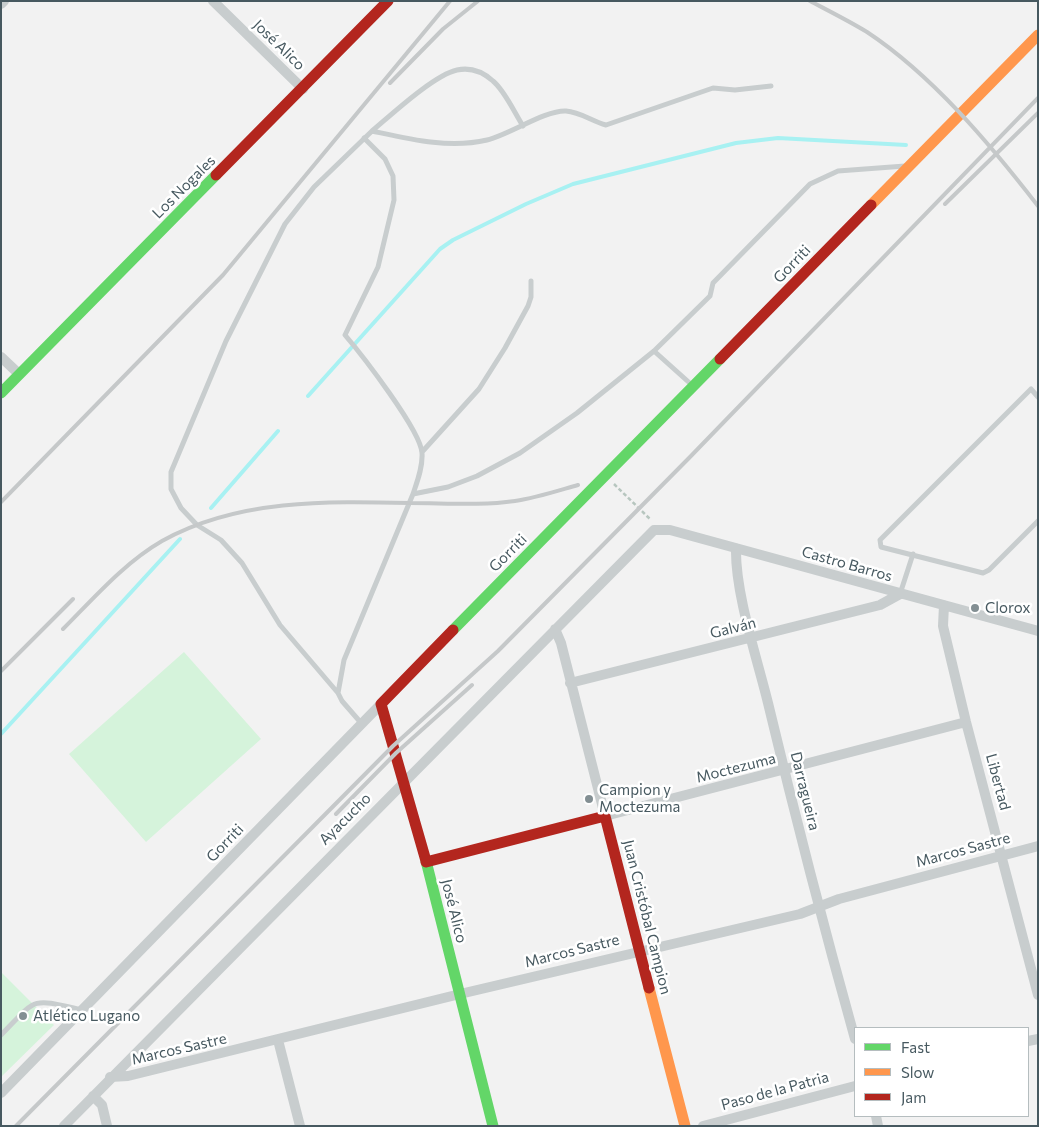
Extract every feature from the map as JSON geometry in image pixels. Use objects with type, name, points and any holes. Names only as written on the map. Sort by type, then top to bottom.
[{"type":"street","points":[[1,4],[4,1]]},
{"type":"street","name":"José Alico","points":[[213,1],[303,89]]},
{"type":"street","name":"Los Nogales","points":[[1,393],[388,1]]},
{"type":"street","name":"Gorriti","points":[[1,1093],[1038,35]]},
{"type":"street","points":[[1,357],[19,374]]},
{"type":"street","name":"Ayacucho","points":[[64,1126],[110,1077],[649,534],[660,529]]},
{"type":"street","name":"Castro Barros","points":[[660,529],[670,530],[1038,631]]},
{"type":"street","name":"Darragueira","points":[[736,548],[736,567],[752,639],[819,908],[854,1035]]},
{"type":"street","name":"Galván","points":[[570,683],[752,639],[880,605],[900,594]]},
{"type":"street","name":"Libertad","points":[[944,605],[943,626],[966,722],[1038,995]]},
{"type":"street","name":"Juan Cristóbal Campion","points":[[555,629],[561,643],[684,1126]]},
{"type":"street","name":"José Alico","points":[[381,704],[426,862],[493,1126]]},
{"type":"street","name":"Moctezuma","points":[[426,862],[784,771],[966,722]]},
{"type":"street","name":"Marcos Sastre","points":[[110,1077],[128,1076],[640,950],[800,914],[840,899],[1038,846]]},
{"type":"street","points":[[278,1040],[300,1126]]},
{"type":"street","name":"Paso de la Patria","points":[[703,1126],[854,1086]]},
{"type":"street","points":[[93,1096],[102,1105],[107,1126]]},
{"type":"lane","points":[[362,724],[280,625],[242,563],[221,540],[197,525],[181,508],[170,489],[171,472],[226,341],[286,224],[314,187],[372,131],[418,94],[447,74],[468,69],[484,74],[495,82],[523,126]]},
{"type":"lane","points":[[372,131],[415,140],[467,143],[488,140],[564,111],[578,113],[593,121],[606,124],[714,88],[735,90],[771,86]]},
{"type":"lane","points":[[364,138],[385,159],[393,176],[394,200],[378,267],[345,335],[358,350],[404,416],[422,452]]},
{"type":"lane","points":[[413,494],[448,487],[477,476],[520,454],[576,412],[654,351],[710,296],[713,283],[810,184],[838,171],[910,166]]},
{"type":"lane","points":[[338,693],[344,660],[413,494],[422,452],[479,389],[506,348],[528,306],[531,297],[531,281]]},
{"type":"lane","points":[[654,351],[694,386]]},
{"type":"lane","points":[[1038,397],[1031,389],[880,540],[881,547],[983,573],[989,570],[1038,522]]},
{"type":"lane","points":[[900,594],[913,554]]},
{"type":"lane","points":[[1,1035],[28,1006],[39,1001],[82,1010]]},
{"type":"path","points":[[606,476],[660,529]]},
{"type":"green space","points":[[184,652],[261,739],[146,842],[69,754]]},
{"type":"green space","name":"Atlético Lugano","points":[[1,972],[54,1025],[1,1077]]},
{"type":"waterway","points":[[308,396],[440,249],[453,240],[526,204],[573,184],[736,143],[778,138],[906,145]]},
{"type":"waterway","points":[[211,508],[278,431]]},
{"type":"waterway","points":[[1,734],[180,539]]},
{"type":"railway","points":[[1,502],[223,275],[450,1]]},
{"type":"railway","points":[[390,83],[443,29],[478,1]]},
{"type":"railway","points":[[810,1],[867,32],[914,69],[980,135],[1038,206]]},
{"type":"railway","points":[[16,1126],[393,746],[498,651],[689,458],[1038,98]]},
{"type":"railway","points":[[945,204],[1038,113]]},
{"type":"railway","points":[[63,629],[122,570],[148,550],[191,527],[221,517],[252,510],[315,503],[502,503],[531,498],[578,485]]},
{"type":"railway","points":[[1,671],[73,599]]},
{"type":"railway","points":[[336,814],[396,753],[472,685]]},
{"type":"traffic: fast","points":[[1,393],[216,175]]},
{"type":"traffic: fast","points":[[453,630],[720,359]]},
{"type":"traffic: fast","points":[[426,861],[493,1126]]},
{"type":"traffic: slow","points":[[871,205],[1038,35]]},
{"type":"traffic: slow","points":[[649,988],[685,1126]]},
{"type":"traffic: jam","points":[[216,175],[388,1]]},
{"type":"traffic: jam","points":[[720,359],[871,205]]},
{"type":"traffic: jam","points":[[426,861],[381,704],[453,630]]},
{"type":"traffic: jam","points":[[426,862],[605,816],[649,988]]},
{"type":"place","name":"Clorox","points":[[975,608]]},
{"type":"place","name":"Campion y Moctezuma","points":[[589,799]]},
{"type":"place","name":"Atlético Lugano","points":[[23,1016]]}]
